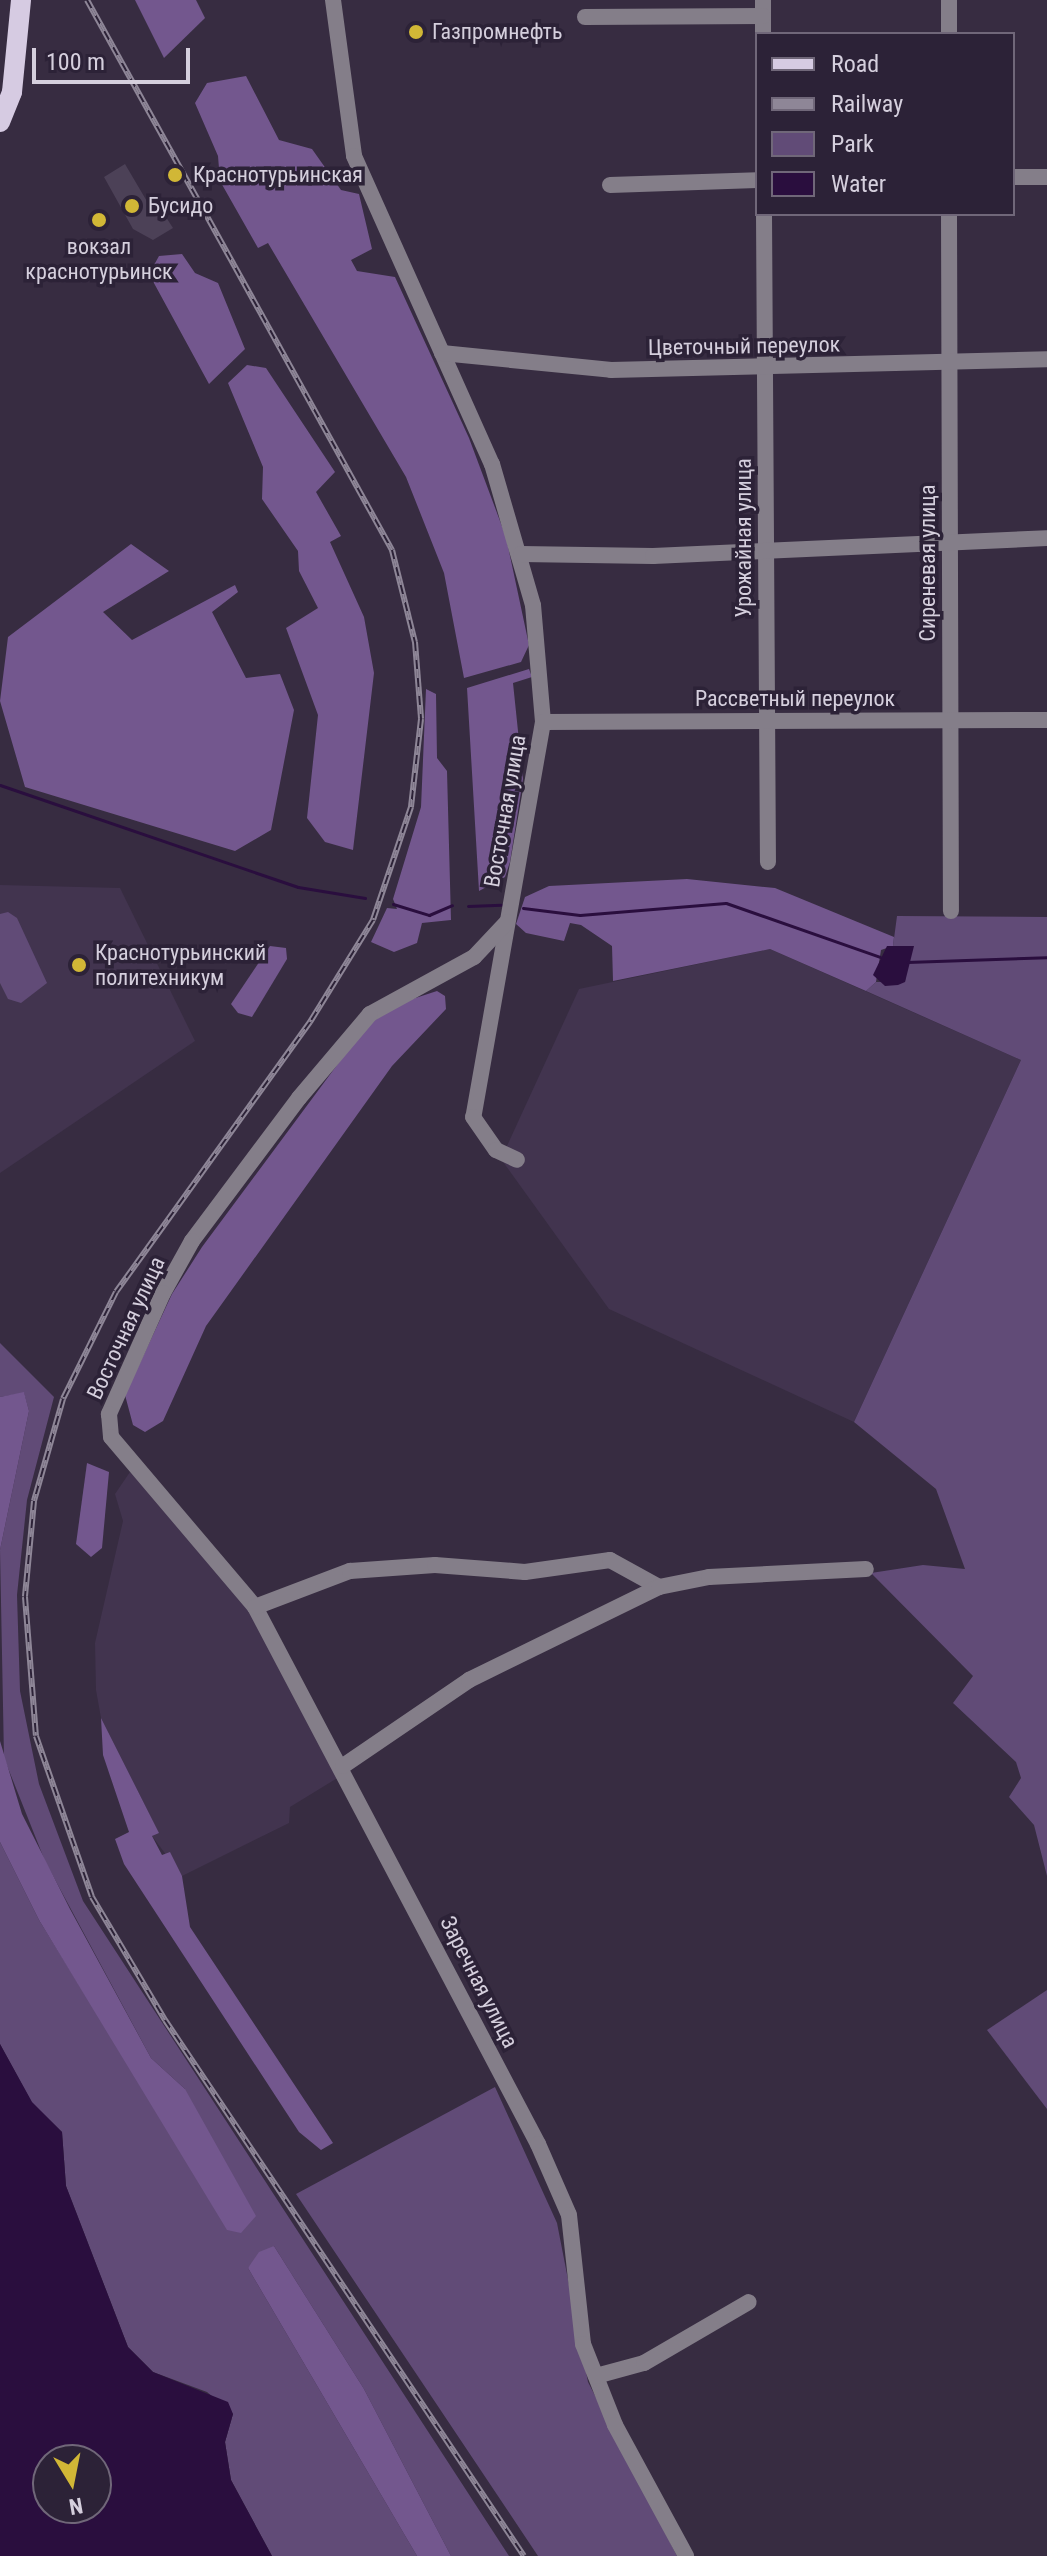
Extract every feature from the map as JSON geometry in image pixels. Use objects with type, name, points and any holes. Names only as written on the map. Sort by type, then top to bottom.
[{"type":"main road","points":[[3,105],[21,0]]},
{"type":"street","name":"Восточная улица","points":[[158,1493],[125,1460],[111,1437],[109,1414],[192,1241],[353,1031],[384,1004],[474,957],[507,922],[543,722],[539,648],[521,554],[492,464],[354,156],[333,0]]},
{"type":"street","points":[[949,0],[949,32]]},
{"type":"street","points":[[585,17],[763,7],[763,32]]},
{"type":"street","points":[[1015,177],[1047,177]]},
{"type":"street","points":[[610,185],[755,180]]},
{"type":"street","name":"Урожайная улица","points":[[764,216],[768,862]]},
{"type":"street","name":"Сиреневая улица","points":[[949,216],[951,911]]},
{"type":"street","name":"Цветочный переулок","points":[[442,353],[507,364],[765,371],[949,360],[1047,359]]},
{"type":"street","points":[[521,554],[766,552],[950,538],[1047,538]]},
{"type":"street","name":"Рассветный переулок","points":[[543,722],[1047,720]]},
{"type":"street","points":[[507,922],[473,1117],[496,1150],[517,1160]]},
{"type":"street","name":"Заречная улица","points":[[158,1493],[255,1607],[343,1766],[569,2215],[583,2344],[686,2556]]},
{"type":"street","points":[[255,1607],[350,1571],[435,1565],[525,1572],[610,1560],[659,1587]]},
{"type":"street","points":[[343,1766],[469,1680],[659,1587],[709,1577],[866,1569]]},
{"type":"street","points":[[596,2376],[644,2363],[749,2302]]},
{"type":"shaded area","points":[[135,0],[196,0],[205,18],[164,58]]},
{"type":"shaded area","points":[[246,76],[279,140],[312,149],[341,190],[359,194],[372,249],[351,260],[357,271],[395,277],[469,438],[506,537],[529,645],[521,662],[464,678],[444,573],[406,477],[268,243],[258,248],[220,181],[218,156],[195,103],[207,83]]},
{"type":"shaded area","points":[[182,254],[195,273],[218,283],[245,349],[209,384],[149,274],[159,256]]},
{"type":"shaded area","points":[[247,365],[266,368],[335,472],[316,492],[341,536],[330,542],[364,617],[374,673],[353,850],[325,842],[307,818],[318,715],[286,628],[318,608],[299,571],[298,551],[262,499],[263,467],[228,383]]},
{"type":"shaded area","points":[[131,544],[169,571],[103,612],[132,640],[235,585],[238,592],[212,612],[246,678],[280,674],[294,710],[271,830],[235,851],[25,787],[0,701],[8,637]]},
{"type":"shaded area","points":[[529,669],[532,677],[513,683],[523,779],[510,862],[505,877],[479,891],[467,688]]},
{"type":"shaded area","points":[[426,689],[436,694],[437,758],[447,771],[451,920],[422,923],[417,943],[394,952],[371,942],[387,908],[397,909],[393,899],[421,807]]},
{"type":"shaded area","points":[[687,879],[775,888],[894,937],[893,946],[881,950],[876,982],[866,991],[770,949],[613,981],[612,946],[581,925],[570,923],[564,941],[526,933],[516,924],[525,897],[549,886]]},
{"type":"shaded area","name":"Краснотурьинский политехникум","points":[[0,885],[120,888],[195,1041],[0,1173]]},
{"type":"shaded area","points":[[270,946],[286,948],[287,959],[252,1017],[238,1013],[231,1004]]},
{"type":"shaded area","points":[[770,949],[1021,1060],[854,1422],[609,1309],[501,1159],[579,989]]},
{"type":"shaded area","points":[[437,991],[445,996],[446,1009],[392,1066],[206,1326],[163,1421],[145,1432],[133,1425],[125,1395],[172,1294],[202,1247],[366,1026],[400,1003]]},
{"type":"shaded area","points":[[24,1392],[29,1411],[0,1550],[0,1397]]},
{"type":"shaded area","points":[[87,1463],[109,1472],[102,1548],[91,1557],[76,1544]]},
{"type":"shaded area","points":[[130,1472],[218,1563],[253,1609],[339,1777],[290,1807],[289,1823],[182,1876],[152,1836],[158,1832],[101,1718],[96,1690],[95,1643],[123,1521],[115,1494]]},
{"type":"shaded area","points":[[101,1718],[159,1833],[152,1836],[162,1855],[170,1852],[182,1876],[190,1927],[333,2143],[321,2150],[299,2132],[124,1864],[115,1839],[129,1832],[103,1755]]},
{"type":"shaded area","points":[[0,1741],[22,1814],[70,1909],[151,2058],[185,2089],[256,2216],[241,2233],[227,2230],[39,1920],[0,1842]]},
{"type":"shaded area","points":[[274,2246],[364,2389],[451,2556],[417,2556],[248,2268],[259,2252]]},
{"type":"green space","points":[[8,912],[17,918],[47,983],[21,1003],[8,999],[0,983],[0,914]]},
{"type":"green space","points":[[897,916],[1047,917],[1047,1876],[1034,1825],[1009,1797],[1021,1778],[1016,1762],[953,1703],[973,1676],[871,1573],[923,1565],[965,1569],[936,1489],[854,1422],[1021,1060],[866,991],[876,982],[905,982],[908,954],[893,946]]},
{"type":"green space","points":[[0,1343],[54,1397],[27,1500],[17,1595],[20,1691],[39,1784],[83,1901],[509,2556],[451,2556],[364,2389],[274,2246],[248,2268],[417,2556],[272,2556],[231,2480],[225,2442],[233,2414],[207,2392],[153,2372],[128,2347],[66,2186],[62,2132],[32,2103],[0,2044],[0,1842],[39,1920],[142,2087],[185,2089],[151,2058],[45,1861],[4,1758],[0,1550],[29,1411],[24,1393],[0,1397]]},
{"type":"green space","points":[[1047,1990],[1047,2109],[987,2030]]},
{"type":"green space","points":[[495,2087],[557,2223],[588,2382],[677,2556],[538,2556],[296,2194]]},
{"type":"water","points":[[887,946],[914,946],[905,982],[898,985],[885,986],[873,975]]},
{"type":"water","points":[[0,2044],[32,2102],[62,2132],[66,2186],[128,2347],[153,2372],[228,2402],[233,2414],[225,2442],[231,2480],[272,2556],[0,2556]]},
{"type":"building","name":"Краснотурьинская","points":[[125,164],[155,215],[162,211],[173,228],[153,240],[133,229],[104,177]]},
{"type":"waterway","points":[[0,785],[298,887],[365,898]]},
{"type":"waterway","points":[[523,908],[580,915],[726,903],[880,957]]},
{"type":"waterway","points":[[393,904],[429,915],[452,905]]},
{"type":"waterway","points":[[468,906],[501,905]]},
{"type":"waterway","points":[[907,962],[1047,957]]},
{"type":"railway","points":[[87,0],[392,550],[415,642],[421,719],[411,807],[373,920],[310,1022],[116,1292],[63,1399],[34,1501],[25,1597],[36,1736],[92,1897],[165,2020],[524,2556]]},
{"type":"place","name":"Газпромнефть","points":[[416,32]]},
{"type":"place","name":"Краснотурьинская","points":[[175,175]]},
{"type":"place","name":"Бусидо","points":[[132,206]]},
{"type":"place","name":"вокзал краснотурьинск","points":[[99,220]]},
{"type":"place","name":"Краснотурьинский политехникум","points":[[79,965]]}]
